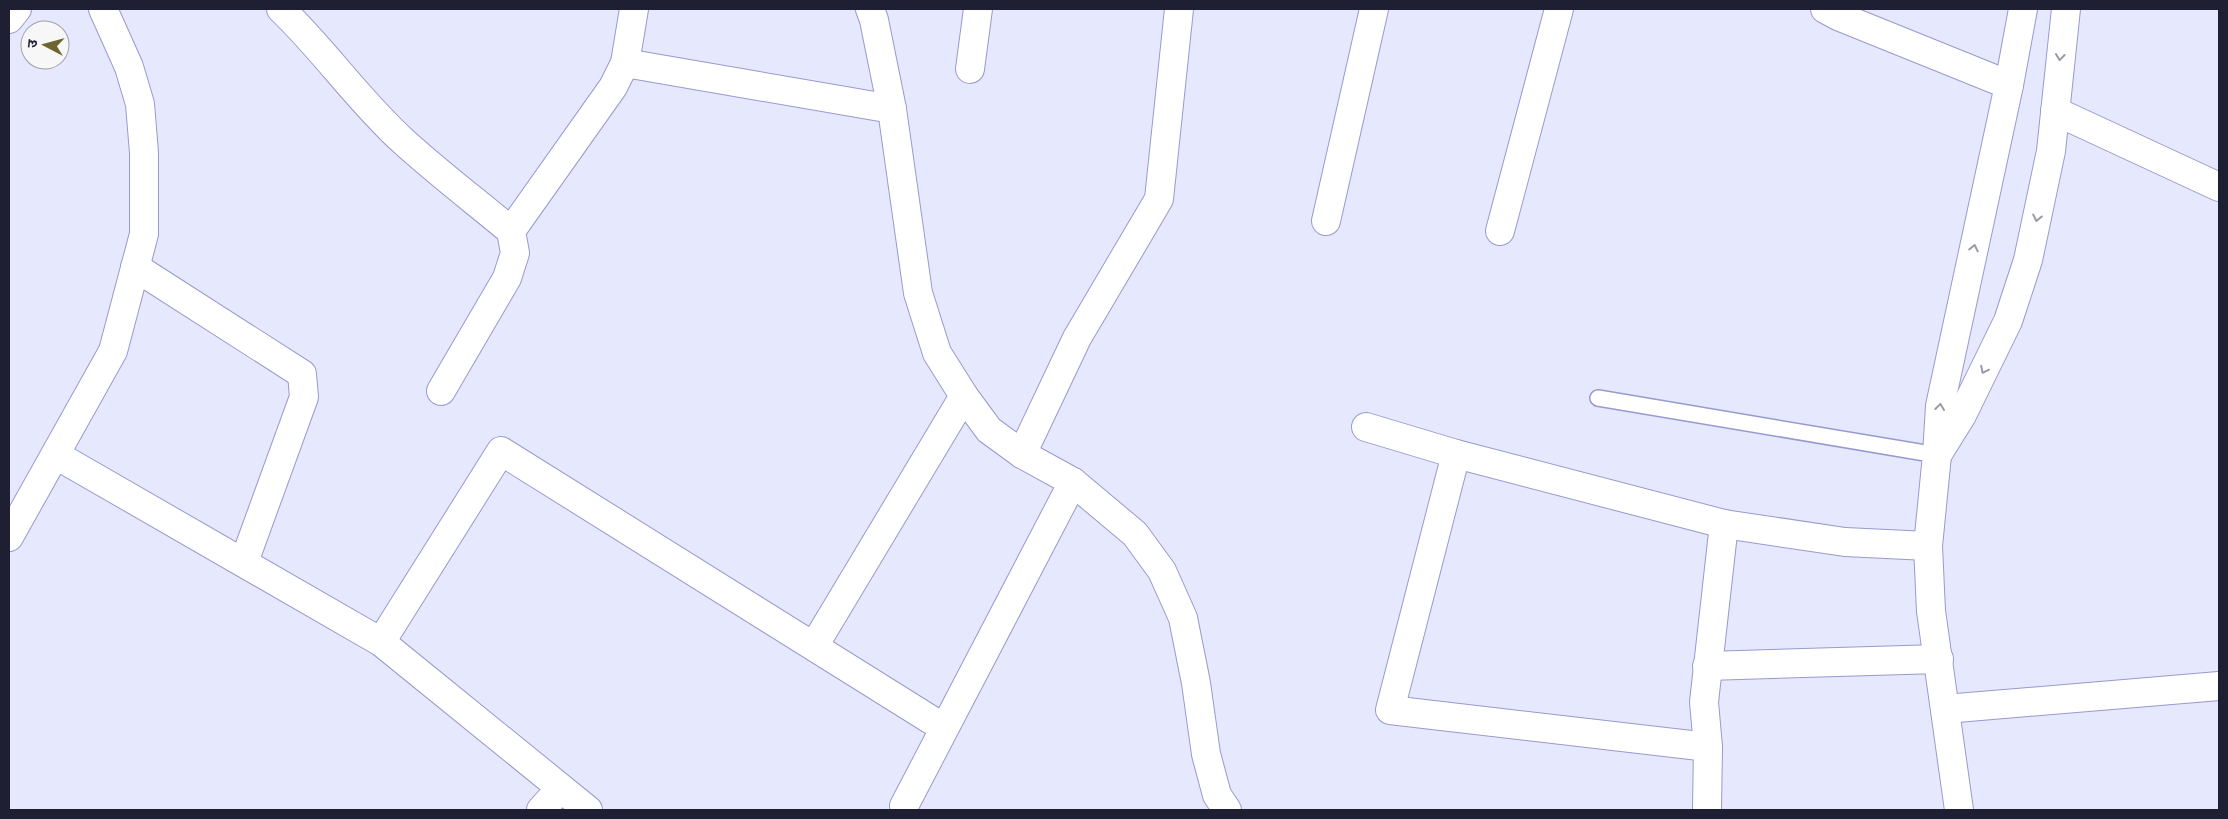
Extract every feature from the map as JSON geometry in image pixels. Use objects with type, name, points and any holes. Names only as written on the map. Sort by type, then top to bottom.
[{"type":"street","points":[[9,19],[18,9]]},
{"type":"street","points":[[9,536],[113,351],[144,234],[144,153],[140,104],[129,67],[103,9]]},
{"type":"street","points":[[281,9],[299,26],[348,84],[402,140],[511,231],[515,252],[508,278],[441,391]]},
{"type":"street","points":[[511,231],[613,87],[625,64],[634,9]]},
{"type":"street","points":[[870,9],[874,20],[892,109],[918,293],[937,353],[988,430],[1022,454],[1073,482],[1135,534],[1162,571],[1182,618],[1196,683],[1206,754],[1217,795],[1227,810]]},
{"type":"street","points":[[970,69],[978,9]]},
{"type":"street","points":[[1022,454],[1077,338],[1159,200],[1179,9]]},
{"type":"street","points":[[1326,221],[1374,9]]},
{"type":"street","points":[[1500,231],[1559,9]]},
{"type":"street","points":[[1825,9],[1838,16],[2009,85]]},
{"type":"street","points":[[1958,810],[1931,611],[1928,546],[1940,406],[2009,85],[2023,9]]},
{"type":"street","points":[[1937,455],[1962,415],[2008,321],[2028,260],[2051,150],[2066,9]]},
{"type":"street","points":[[625,64],[892,109]]},
{"type":"street","points":[[2054,110],[2219,187]]},
{"type":"street","points":[[135,267],[302,374],[304,397],[244,562]]},
{"type":"street","points":[[814,646],[964,396]]},
{"type":"street","points":[[1366,427],[1456,454],[1724,524],[1845,542],[1928,546]]},
{"type":"street","points":[[381,642],[501,451],[944,728]]},
{"type":"street","points":[[1456,454],[1390,710],[1708,746]]},
{"type":"street","points":[[56,455],[381,642],[588,810]]},
{"type":"street","points":[[904,806],[1073,482]]},
{"type":"street","points":[[1706,810],[1708,746],[1704,702],[1724,524]]},
{"type":"street","points":[[1707,666],[1938,659]]},
{"type":"street","points":[[1945,709],[2219,686]]},
{"type":"street","points":[[541,810],[560,789]]},
{"type":"lane","points":[[1598,398],[1937,455]]}]
